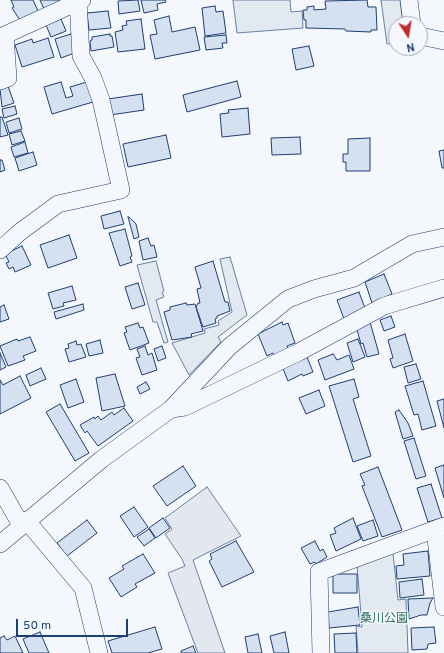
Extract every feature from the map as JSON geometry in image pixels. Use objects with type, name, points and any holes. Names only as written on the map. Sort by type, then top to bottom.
[{"type":"street","points":[[409,0],[411,16]]},
{"type":"street","points":[[0,81],[8,78],[5,35],[80,1],[81,56],[94,78],[102,100],[121,190],[58,204],[20,232],[0,250]]},
{"type":"street","points":[[428,38],[444,41]]},
{"type":"street","points":[[0,544],[102,459],[170,409],[229,347],[288,299],[314,289],[354,278],[412,244],[444,237]]},
{"type":"street","points":[[170,409],[185,408],[299,352],[384,306],[444,288]]},
{"type":"street","points":[[0,488],[24,523],[83,588],[99,653]]},
{"type":"street","points":[[322,653],[319,572],[439,528],[444,607]]},
{"type":"green space","points":[[233,0],[290,0],[291,12],[302,11],[303,28],[237,33]]},
{"type":"green space","points":[[381,0],[400,0],[402,16],[388,16],[387,44]]},
{"type":"green space","points":[[230,257],[247,315],[218,337],[221,342],[189,375],[172,343],[205,333],[204,329],[219,325],[218,321],[232,312],[220,259]]},
{"type":"green space","points":[[156,261],[164,291],[162,292],[164,297],[156,300],[168,342],[164,343],[157,322],[153,322],[137,265]]},
{"type":"green space","name":"桑川公園","points":[[393,553],[398,600],[406,599],[408,653],[358,653],[356,626],[362,627],[357,565]]},
{"type":"shaded area","points":[[207,487],[241,536],[193,560],[225,653],[198,653],[168,573],[185,566],[165,534],[172,529],[165,518]]},
{"type":"building","points":[[11,0],[33,0],[38,11],[20,20],[12,8],[14,7]]},
{"type":"building","points":[[40,0],[64,0],[44,9]]},
{"type":"building","points":[[138,0],[140,11],[119,14],[118,1]]},
{"type":"building","points":[[141,0],[165,0],[166,2],[157,4],[158,10],[144,13]]},
{"type":"building","points":[[367,0],[368,7],[376,7],[377,30],[371,30],[371,32],[346,31],[345,29],[306,28],[306,20],[304,20],[303,10],[307,10],[307,7],[314,6],[314,10],[326,9],[325,1]]},
{"type":"building","points":[[215,6],[216,12],[223,11],[226,33],[205,36],[202,8]]},
{"type":"building","points":[[108,11],[111,28],[89,30],[87,13]]},
{"type":"building","points":[[169,16],[172,32],[195,27],[200,50],[155,59],[150,35],[157,34],[154,20]]},
{"type":"building","points":[[61,19],[66,31],[51,37],[46,25]]},
{"type":"building","points":[[141,19],[145,49],[118,52],[115,32],[123,30],[122,26],[127,25],[126,21]]},
{"type":"building","points":[[71,34],[77,52],[61,58],[55,39]]},
{"type":"building","points":[[110,34],[110,36],[112,36],[114,47],[91,51],[90,41],[92,40],[92,37]]},
{"type":"building","points":[[226,35],[227,43],[222,43],[223,48],[206,50],[204,37]]},
{"type":"building","points":[[48,38],[54,57],[22,67],[15,45],[32,39],[33,43]]},
{"type":"building","points":[[309,46],[314,66],[296,70],[292,49]]},
{"type":"building","points":[[237,81],[241,97],[187,112],[183,95]]},
{"type":"building","points":[[61,82],[66,98],[73,96],[70,87],[87,82],[93,102],[52,114],[44,87]]},
{"type":"building","points":[[8,86],[14,103],[2,107],[0,89]]},
{"type":"building","points":[[142,94],[144,110],[110,115],[108,99]]},
{"type":"building","points":[[15,106],[17,114],[4,118],[2,109]]},
{"type":"building","points":[[248,108],[250,134],[222,137],[220,114],[229,113],[228,110]]},
{"type":"building","points":[[0,117],[2,117],[8,135],[0,137]]},
{"type":"building","points":[[19,118],[22,129],[9,133],[6,122]]},
{"type":"building","points":[[21,131],[25,141],[12,145],[9,134]]},
{"type":"building","points":[[166,135],[171,158],[128,167],[123,144]]},
{"type":"building","points":[[300,137],[301,154],[272,155],[271,138]]},
{"type":"building","points":[[370,138],[370,171],[346,171],[346,162],[343,162],[343,154],[348,154],[348,139]]},
{"type":"building","points":[[25,142],[28,153],[14,157],[11,147]]},
{"type":"building","points":[[444,150],[444,168],[442,168],[439,151]]},
{"type":"building","points":[[33,152],[37,165],[19,171],[15,158]]},
{"type":"building","points":[[0,160],[2,160],[5,170],[0,172]]},
{"type":"building","points":[[120,211],[124,224],[104,229],[101,216]]},
{"type":"building","points":[[128,217],[136,224],[139,237],[134,239]]},
{"type":"building","points":[[125,229],[132,256],[130,257],[132,262],[120,266],[109,233]]},
{"type":"building","points":[[69,235],[77,258],[48,268],[40,245]]},
{"type":"building","points":[[148,238],[151,246],[154,245],[157,257],[143,260],[139,241]]},
{"type":"building","points":[[22,246],[31,265],[15,272],[13,267],[9,269],[6,263],[9,262],[5,254]]},
{"type":"building","points":[[213,261],[225,302],[228,302],[230,311],[217,316],[215,319],[216,323],[203,327],[196,307],[198,303],[200,303],[197,289],[201,288],[195,267]]},
{"type":"building","points":[[384,274],[392,294],[372,303],[365,282]]},
{"type":"building","points":[[138,283],[145,305],[132,309],[125,287]]},
{"type":"building","points":[[72,286],[76,300],[63,303],[64,306],[53,309],[48,293]]},
{"type":"building","points":[[359,292],[366,311],[344,319],[337,300]]},
{"type":"building","points":[[186,303],[187,305],[195,304],[203,331],[191,334],[192,337],[172,340],[164,312],[170,310],[170,307]]},
{"type":"building","points":[[83,304],[84,310],[56,319],[54,312]]},
{"type":"building","points":[[4,305],[9,319],[0,322],[0,307]]},
{"type":"building","points":[[391,316],[395,327],[384,331],[380,320]]},
{"type":"building","points":[[282,322],[283,325],[288,323],[295,343],[287,346],[288,349],[274,356],[273,353],[267,356],[258,334]]},
{"type":"building","points":[[370,322],[379,354],[367,357],[363,343],[361,344],[356,326]]},
{"type":"building","points":[[138,323],[140,328],[143,327],[149,343],[130,350],[124,333],[127,332],[125,327]]},
{"type":"building","points":[[405,334],[413,361],[393,368],[390,359],[393,358],[388,340]]},
{"type":"building","points":[[30,337],[36,351],[23,356],[25,360],[8,366],[0,346],[17,339],[18,341]]},
{"type":"building","points":[[358,339],[365,357],[353,362],[347,343]]},
{"type":"building","points":[[100,340],[103,353],[89,356],[86,344]]},
{"type":"building","points":[[76,341],[77,345],[81,344],[86,357],[69,362],[65,349],[69,348],[68,344]]},
{"type":"building","points":[[145,346],[148,355],[152,353],[157,370],[142,375],[136,358],[140,357],[137,349]]},
{"type":"building","points":[[162,346],[166,358],[158,361],[154,349]]},
{"type":"building","points":[[0,353],[6,367],[0,370]]},
{"type":"building","points":[[333,354],[337,360],[349,355],[354,369],[325,380],[318,360]]},
{"type":"building","points":[[307,357],[313,372],[303,376],[302,374],[288,381],[282,366]]},
{"type":"building","points":[[416,364],[421,379],[408,383],[404,367]]},
{"type":"building","points":[[41,368],[46,379],[30,386],[26,375]]},
{"type":"building","points":[[115,374],[125,406],[102,411],[96,378]]},
{"type":"building","points":[[20,376],[31,398],[0,414],[0,380],[3,385]]},
{"type":"building","points":[[76,379],[84,402],[68,408],[60,385]]},
{"type":"building","points":[[354,379],[359,397],[353,399],[371,456],[353,462],[329,386]]},
{"type":"building","points":[[423,381],[436,426],[422,430],[418,414],[414,415],[405,386]]},
{"type":"building","points":[[146,382],[150,389],[140,394],[137,387]]},
{"type":"building","points":[[319,390],[325,406],[306,414],[299,398]]},
{"type":"building","points":[[444,399],[444,428],[437,401]]},
{"type":"building","points":[[60,404],[89,453],[75,461],[46,412]]},
{"type":"building","points":[[124,408],[133,421],[98,446],[87,431],[85,433],[80,425],[94,417],[95,419],[98,416],[101,420],[112,412],[114,415]]},
{"type":"building","points":[[399,410],[408,423],[413,436],[403,439],[395,412]]},
{"type":"building","points":[[414,438],[426,476],[416,479],[404,441]]},
{"type":"building","points":[[444,465],[444,498],[435,468]]},
{"type":"building","points":[[183,466],[196,486],[167,506],[153,486]]},
{"type":"building","points":[[378,467],[402,530],[382,537],[362,486],[365,485],[360,474]]},
{"type":"building","points":[[431,484],[442,518],[428,522],[417,488]]},
{"type":"building","points":[[134,507],[148,527],[134,537],[120,516]]},
{"type":"building","points":[[163,518],[170,528],[156,538],[149,528]]},
{"type":"building","points":[[353,518],[361,539],[336,551],[330,535],[336,533],[334,528]]},
{"type":"building","points":[[87,520],[97,533],[67,556],[57,543]]},
{"type":"building","points":[[373,520],[378,536],[363,541],[357,526]]},
{"type":"building","points":[[149,529],[155,538],[144,546],[137,537]]},
{"type":"building","points":[[236,541],[254,572],[222,587],[209,561],[212,559],[210,554]]},
{"type":"building","points":[[315,541],[320,551],[323,549],[327,557],[316,564],[315,562],[310,564],[301,548]]},
{"type":"building","points":[[428,551],[430,576],[397,579],[396,566],[404,565],[403,554]]},
{"type":"building","points":[[143,554],[155,573],[135,584],[137,587],[121,597],[109,578],[124,569],[122,566]]},
{"type":"building","points":[[333,574],[357,574],[357,593],[333,593]]},
{"type":"building","points":[[422,579],[424,595],[400,598],[399,582]]},
{"type":"building","points":[[433,598],[427,615],[421,615],[409,619],[408,599]]},
{"type":"building","points":[[358,607],[360,625],[329,628],[328,612]]},
{"type":"building","points":[[155,627],[162,649],[148,653],[112,653],[108,641]]},
{"type":"building","points":[[434,627],[436,643],[428,644],[427,649],[412,650],[411,628]]},
{"type":"building","points":[[40,632],[49,653],[29,653],[23,639]]},
{"type":"building","points":[[285,632],[289,653],[274,653],[270,636]]},
{"type":"building","points":[[356,633],[357,653],[335,653],[334,634]]},
{"type":"building","points":[[258,634],[262,653],[248,653],[245,637]]},
{"type":"building","points":[[4,636],[7,640],[15,636],[23,653],[0,653],[0,638]]},
{"type":"building","points":[[193,646],[196,653],[181,653],[181,651]]}]
